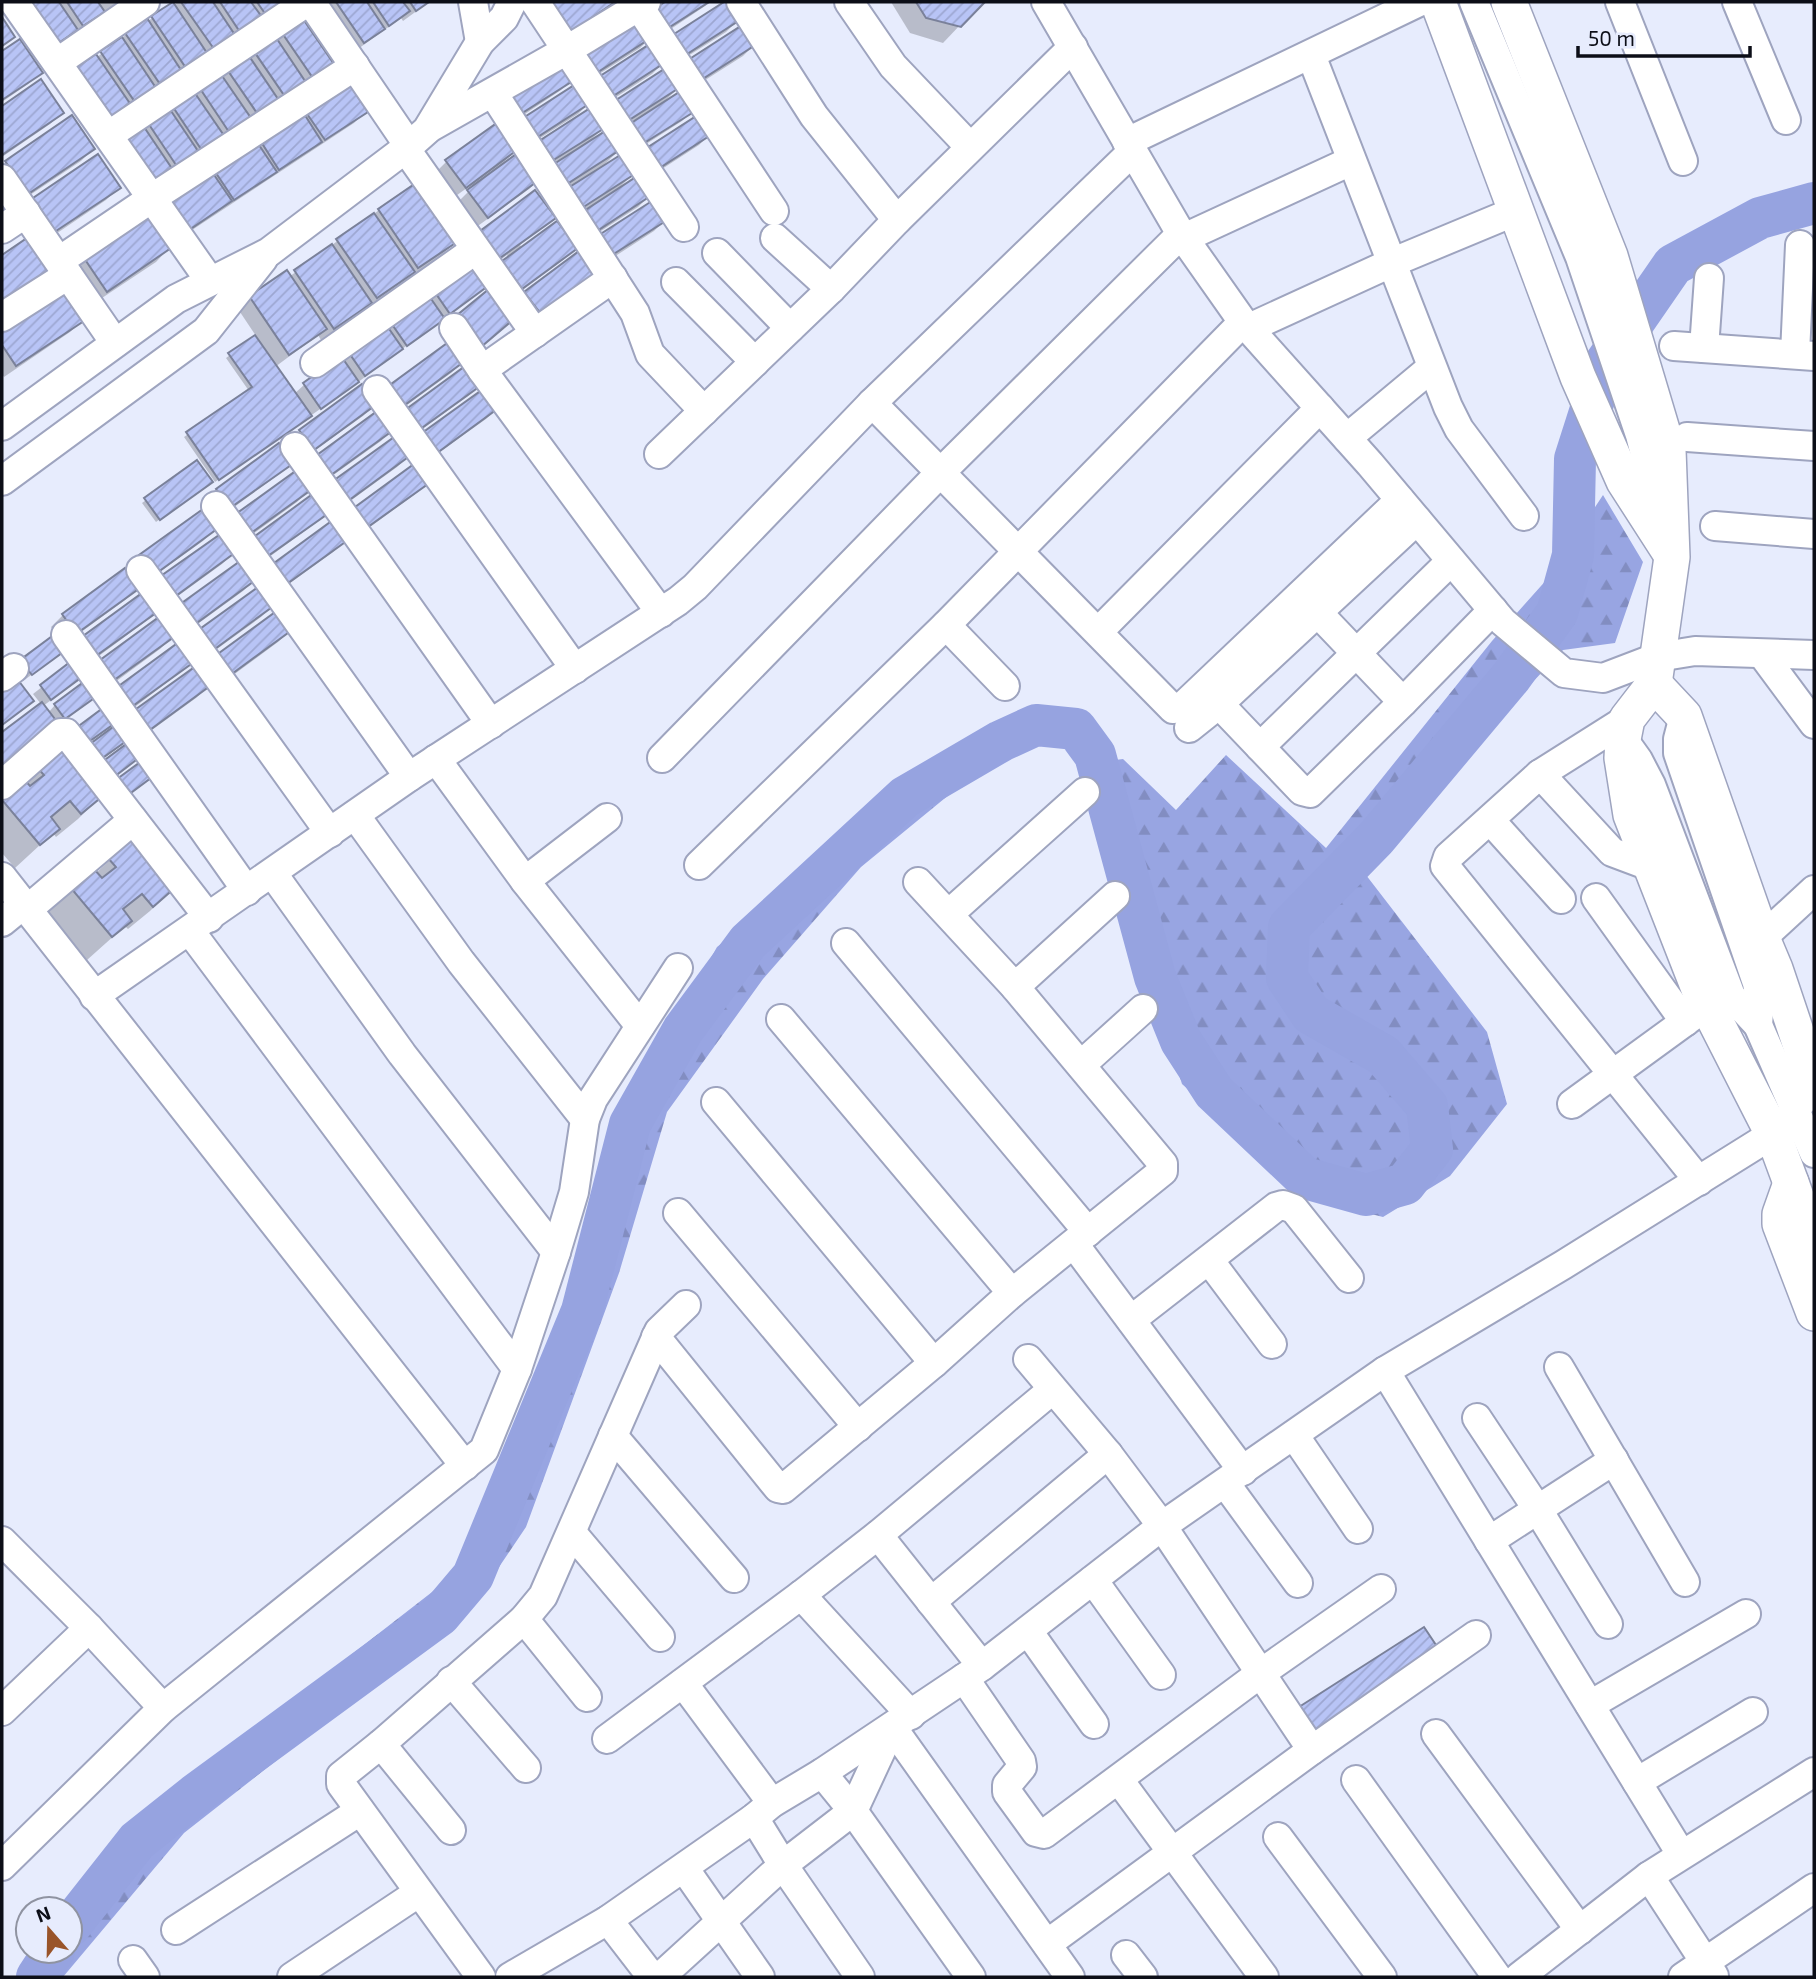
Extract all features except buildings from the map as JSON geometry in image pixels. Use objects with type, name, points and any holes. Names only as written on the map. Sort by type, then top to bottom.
[{"type":"main road","points":[[1438,2],[1578,377],[1624,481],[1672,557]]},
{"type":"main road","points":[[1508,2],[1610,256],[1668,450],[1672,557],[1656,670],[1625,729],[1622,758],[1631,815],[1699,989],[1697,1014],[1773,1134],[1814,1245]]},
{"type":"main road","points":[[1656,670],[1684,716],[1762,938],[1776,969],[1808,1094]]},
{"type":"main road","points":[[1791,1183],[1780,1214],[1780,1224],[1814,1313]]},
{"type":"street","points":[[14,2],[210,281]]},
{"type":"street","points":[[58,62],[145,2]]},
{"type":"street","points":[[109,135],[309,2],[414,141],[475,250],[535,333]]},
{"type":"street","points":[[473,2],[480,42]]},
{"type":"street","points":[[414,141],[480,42],[504,18],[512,2]]},
{"type":"street","points":[[535,2],[684,227]]},
{"type":"street","points":[[741,2],[814,116],[897,220]]},
{"type":"street","points":[[849,2],[893,66],[970,147]]},
{"type":"street","points":[[1046,2],[1182,236],[1246,325],[1347,438],[1498,616],[1564,673],[1604,678],[1656,670],[1695,651],[1814,655]]},
{"type":"street","points":[[94,996],[409,777],[661,613],[695,587],[872,403],[1130,146],[1419,2]]},
{"type":"street","points":[[1474,2],[1580,257],[1640,435],[1672,557]]},
{"type":"street","points":[[1620,2],[1683,161]]},
{"type":"street","points":[[1737,2],[1786,120]]},
{"type":"street","points":[[2,426],[176,299],[269,252],[414,141],[641,3],[774,225],[831,289]]},
{"type":"street","points":[[659,454],[831,289],[970,147],[1073,47]]},
{"type":"street","points":[[1311,55],[1431,368],[1460,429],[1524,516]]},
{"type":"street","points":[[2,317],[152,198],[355,66]]},
{"type":"street","points":[[494,93],[635,313],[650,354],[704,411]]},
{"type":"street","points":[[662,758],[940,472],[1182,236],[1351,161]]},
{"type":"street","points":[[2,178],[115,343]]},
{"type":"street","points":[[699,865],[946,625],[1246,325],[1516,211]]},
{"type":"street","points":[[2,229],[26,213]]},
{"type":"street","points":[[1674,346],[1805,355],[1800,245]]},
{"type":"street","points":[[315,363],[475,250]]},
{"type":"street","points":[[2,481],[206,331],[269,252]]},
{"type":"street","points":[[717,253],[790,328]]},
{"type":"street","points":[[482,370],[612,278]]},
{"type":"street","points":[[1704,348],[1709,278]]},
{"type":"street","points":[[676,282],[755,362]]},
{"type":"street","points":[[454,328],[661,613]]},
{"type":"street","points":[[1347,438],[1431,368]]},
{"type":"street","points":[[377,390],[575,668]]},
{"type":"street","points":[[872,403],[1099,631],[1171,708],[1178,710],[1408,510]]},
{"type":"street","points":[[1099,631],[1320,408]]},
{"type":"street","points":[[1687,437],[1814,446]]},
{"type":"street","points":[[295,447],[491,723]]},
{"type":"street","points":[[216,506],[409,777]]},
{"type":"street","points":[[1189,728],[1318,613],[1408,510]]},
{"type":"street","points":[[1715,526],[1814,534]]},
{"type":"street","points":[[1260,747],[1451,561]]},
{"type":"street","points":[[141,570],[330,833]]},
{"type":"street","points":[[1318,613],[1403,702]]},
{"type":"street","points":[[1219,704],[1303,791],[1310,793],[1403,702],[1498,616]]},
{"type":"street","points":[[946,625],[1005,686]]},
{"type":"street","points":[[66,635],[247,891]]},
{"type":"street","points":[[1762,654],[1814,724]]},
{"type":"street","points":[[1684,716],[1678,739],[1678,753],[1757,983],[1760,998],[1758,1025]]},
{"type":"street","points":[[1699,1181],[1445,866],[1448,857],[1540,774],[1625,729],[1651,785],[1731,996],[1758,1025],[1808,1094],[1814,1153]]},
{"type":"street","points":[[2,785],[65,732],[134,821],[199,924],[517,1369]]},
{"type":"street","points":[[436,759],[525,881],[640,1027]]},
{"type":"street","points":[[1540,774],[1612,852],[1652,867]]},
{"type":"street","points":[[950,914],[1085,792]]},
{"type":"street","points":[[355,815],[461,962],[585,1119]]},
{"type":"street","points":[[525,881],[607,818]]},
{"type":"street","points":[[2,922],[134,821]]},
{"type":"street","points":[[1490,821],[1561,900]]},
{"type":"street","points":[[273,874],[402,1054],[556,1252]]},
{"type":"street","points":[[2,877],[465,1466]]},
{"type":"street","points":[[656,1336],[780,1489],[786,1488],[1012,1293],[1161,1174],[1164,1168],[1081,1065],[950,914],[918,882]]},
{"type":"street","points":[[1762,938],[1814,890]]},
{"type":"street","points":[[1015,987],[1115,896]]},
{"type":"street","points":[[1572,1104],[1697,1014],[1596,898]]},
{"type":"street","points":[[846,943],[1081,1238],[1131,1320],[1234,1477],[1298,1583]]},
{"type":"street","points":[[2,1866],[163,1708],[484,1450],[517,1369],[556,1252],[574,1192],[585,1119],[596,1092],[678,968]]},
{"type":"street","points":[[1081,1065],[1143,1009]]},
{"type":"street","points":[[781,1019],[1012,1293]]},
{"type":"street","points":[[510,1977],[608,1920],[763,1810],[973,1672],[1162,1526],[1385,1371],[1563,1265],[1773,1134],[1808,1094]]},
{"type":"street","points":[[716,1102],[934,1363]]},
{"type":"street","points":[[1131,1320],[1276,1207],[1283,1205],[1294,1209],[1349,1278]]},
{"type":"street","points":[[677,1213],[858,1427]]},
{"type":"street","points":[[1209,1260],[1272,1345]]},
{"type":"street","points":[[481,1977],[341,1784],[341,1776],[524,1619],[543,1596],[656,1336],[686,1305]]},
{"type":"street","points":[[1028,1359],[1108,1454],[1162,1526],[1312,1750]]},
{"type":"street","points":[[1559,1367],[1685,1582]]},
{"type":"street","points":[[1385,1371],[1681,1854]]},
{"type":"street","points":[[607,1739],[802,1595],[1052,1390]]},
{"type":"street","points":[[1477,1418],[1538,1510],[1608,1624]]},
{"type":"street","points":[[1294,1435],[1358,1529]]},
{"type":"street","points":[[613,1436],[734,1578]]},
{"type":"street","points":[[931,1602],[1108,1454]]},
{"type":"street","points":[[1489,1541],[1614,1460]]},
{"type":"street","points":[[572,1533],[660,1637]]},
{"type":"street","points":[[878,1535],[931,1602],[1021,1761],[1021,1770],[1006,1789],[1038,1834],[1044,1834],[1261,1673],[1381,1589]]},
{"type":"street","points":[[4,1548],[89,1628],[163,1708]]},
{"type":"street","points":[[1093,1580],[1161,1675]]},
{"type":"street","points":[[802,1595],[902,1721],[1070,1977]]},
{"type":"street","points":[[1590,1705],[1746,1614]]},
{"type":"street","points":[[524,1619],[587,1697]]},
{"type":"street","points":[[2,1711],[89,1628]]},
{"type":"street","points":[[1028,1631],[1094,1724]]},
{"type":"street","points":[[1047,1944],[1312,1750],[1476,1635]]},
{"type":"street","points":[[451,1681],[526,1768]]},
{"type":"street","points":[[683,1683],[763,1810],[783,1865],[860,1977]]},
{"type":"street","points":[[1637,1782],[1753,1712]]},
{"type":"street","points":[[660,1977],[783,1865],[853,1811],[902,1721]]},
{"type":"street","points":[[1436,1734],[1580,1930]]},
{"type":"street","points":[[381,1744],[451,1830]]},
{"type":"street","points":[[1519,1977],[1649,1876],[1814,1772]]},
{"type":"street","points":[[822,1773],[853,1811],[971,1977]]},
{"type":"street","points":[[1119,1780],[1264,1977]]},
{"type":"street","points":[[1356,1780],[1497,1977]]},
{"type":"street","points":[[176,1930],[360,1811]]},
{"type":"street","points":[[1278,1837],[1381,1977]]},
{"type":"street","points":[[684,1868],[760,1977]]},
{"type":"street","points":[[1649,1876],[1701,1972],[1814,1888]]},
{"type":"street","points":[[292,1977],[418,1893]]},
{"type":"street","points":[[608,1920],[652,1977]]},
{"type":"green space","points":[[1603,495],[1643,562],[1615,643],[1563,650],[1495,722],[1366,875],[1487,1032],[1507,1104],[1450,1176],[1383,1217],[1320,1201],[1241,1137],[1182,1084],[1100,826],[1084,764],[1123,759],[1176,810],[1226,755],[1326,848],[1492,641],[1549,577]]},
{"type":"green space","points":[[1002,718],[989,762],[861,867],[763,979],[667,1112],[619,1273],[526,1527],[472,1607],[184,1833],[84,1952],[84,1898],[132,1838],[195,1776],[463,1568],[541,1372],[630,1102],[717,947],[919,779]]},
{"type":"green space","points":[[33,1965],[73,1965],[63,1977],[24,1977]]},
{"type":"waterway","points":[[84,1908],[137,1841],[196,1794],[440,1615],[473,1576],[582,1311],[630,1124],[683,1030],[748,942],[905,797],[1001,741],[1036,725],[1076,729],[1095,755],[1155,977],[1181,1041],[1214,1092],[1305,1178],[1366,1195],[1405,1184],[1432,1149],[1427,1106],[1383,1055],[1311,1014],[1287,978],[1289,927],[1376,838],[1511,677],[1557,613],[1573,555],[1575,459],[1606,362],[1673,265],[1760,218],[1814,203]]},
{"type":"waterway","points":[[37,1977],[45,1965]]}]
